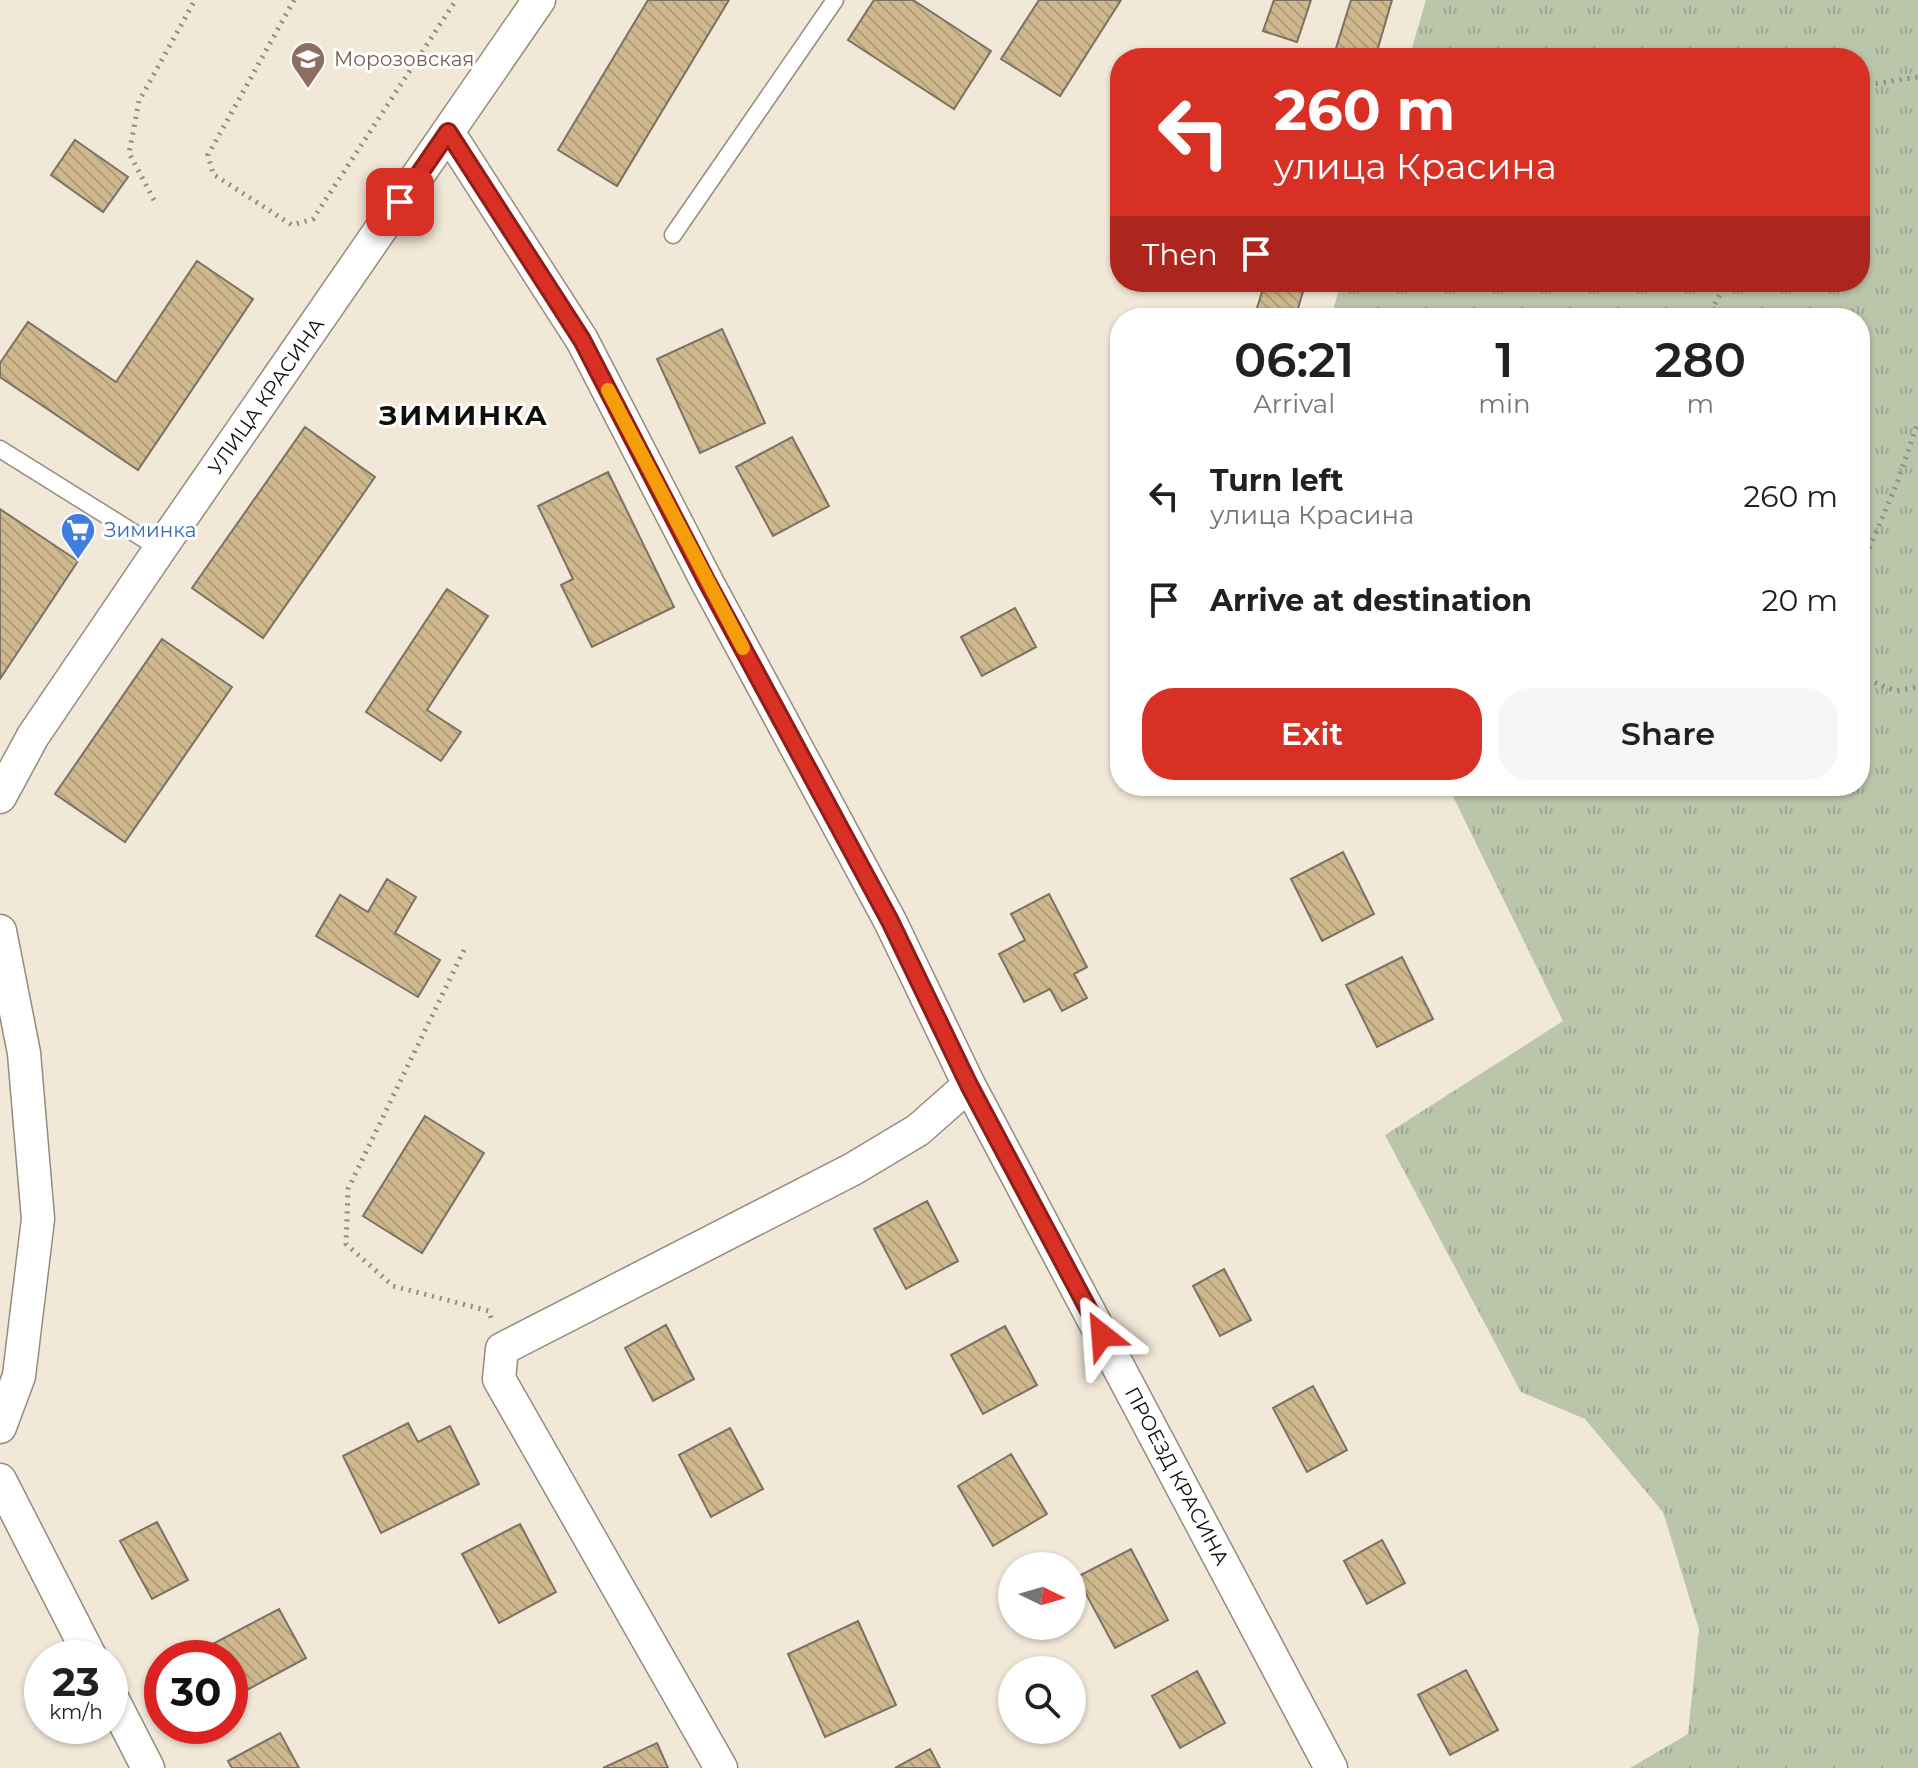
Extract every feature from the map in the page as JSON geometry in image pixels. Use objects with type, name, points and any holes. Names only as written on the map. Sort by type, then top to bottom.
[{"type":"street","name":"УЛИЦА КРАСИНА","points":[[0,797],[33,736],[539,0]]},
{"type":"street","name":"ПРОЕЗД КРАСИНА","points":[[448,132],[582,340],[707,582],[890,921],[969,1085],[1331,1768]]},
{"type":"street","points":[[0,931],[24,1053],[38,1219],[19,1376],[0,1427]]},
{"type":"street","points":[[721,1768],[499,1379],[502,1349],[853,1169],[918,1130],[969,1085]]},
{"type":"street","points":[[0,1480],[82,1640]]},
{"type":"street","points":[[128,1729],[148,1768]]},
{"type":"lane","points":[[673,235],[835,0]]},
{"type":"lane","points":[[0,449],[160,549]]},
{"type":"path","points":[[154,200],[129,153],[139,101],[195,0]]},
{"type":"path","points":[[294,0],[208,155],[213,174],[292,225],[313,219],[456,0]]},
{"type":"path","points":[[1870,84],[1918,77]]},
{"type":"path","points":[[1870,546],[1918,422]]},
{"type":"path","points":[[1870,681],[1896,691],[1918,687]]},
{"type":"path","points":[[464,950],[348,1189],[346,1244],[393,1286],[489,1311],[502,1349]]},
{"type":"green space","points":[[1426,0],[1918,0],[1918,1768],[1630,1768],[1688,1734],[1699,1629],[1663,1512],[1585,1419],[1521,1392],[1385,1135],[1563,1021],[1453,796],[1870,796],[1870,308],[1334,308],[1338,292],[1870,292],[1870,48],[1412,48]]},
{"type":"building","points":[[648,0],[729,0],[617,186],[558,150]]},
{"type":"building","points":[[874,0],[913,0],[991,51],[954,109],[848,40]]},
{"type":"building","points":[[1039,0],[1121,0],[1060,96],[1001,59]]},
{"type":"building","points":[[1274,0],[1311,0],[1297,42],[1263,31]]},
{"type":"building","points":[[1351,0],[1392,0],[1378,48],[1336,48]]},
{"type":"building","points":[[75,140],[128,177],[103,212],[51,175]]},
{"type":"building","points":[[197,261],[253,299],[138,470],[0,377],[0,363],[28,322],[116,382]]},
{"type":"building","points":[[1262,292],[1303,292],[1298,308],[1257,308]]},
{"type":"building","points":[[722,329],[765,423],[700,453],[657,359]]},
{"type":"building","points":[[305,427],[375,477],[263,638],[192,588]]},
{"type":"building","points":[[792,437],[829,506],[773,536],[736,467]]},
{"type":"building","points":[[608,472],[674,607],[592,647],[561,585],[573,579],[538,506]]},
{"type":"building","points":[[0,509],[78,561],[0,679]]},
{"type":"building","points":[[447,589],[488,616],[427,710],[461,732],[441,761],[366,712]]},
{"type":"building","points":[[1015,608],[1036,647],[982,676],[961,637]]},
{"type":"building","points":[[162,639],[232,687],[125,842],[55,794]]},
{"type":"building","points":[[1343,852],[1374,914],[1322,941],[1291,879]]},
{"type":"building","points":[[387,879],[416,897],[395,933],[440,960],[418,997],[316,936],[340,895],[368,912]]},
{"type":"building","points":[[1049,894],[1087,967],[1074,974],[1087,998],[1062,1011],[1050,989],[1024,1002],[999,954],[1025,940],[1011,914]]},
{"type":"building","points":[[1402,957],[1433,1019],[1377,1047],[1346,985]]},
{"type":"building","points":[[425,1116],[484,1153],[422,1253],[363,1216]]},
{"type":"building","points":[[927,1201],[958,1261],[906,1289],[874,1229]]},
{"type":"building","points":[[1224,1269],[1251,1320],[1220,1336],[1193,1286]]},
{"type":"building","points":[[666,1325],[694,1379],[653,1401],[625,1348]]},
{"type":"building","points":[[1005,1326],[1037,1385],[983,1414],[951,1355]]},
{"type":"building","points":[[1313,1386],[1347,1450],[1307,1472],[1273,1408]]},
{"type":"building","points":[[408,1423],[418,1442],[450,1426],[479,1484],[381,1533],[343,1456]]},
{"type":"building","points":[[730,1428],[763,1489],[711,1517],[679,1455]]},
{"type":"building","points":[[1011,1454],[1047,1514],[993,1546],[958,1486]]},
{"type":"building","points":[[157,1522],[188,1580],[152,1599],[120,1541]]},
{"type":"building","points":[[520,1524],[556,1592],[499,1623],[462,1554]]},
{"type":"building","points":[[1382,1540],[1405,1583],[1367,1604],[1344,1561]]},
{"type":"building","points":[[1131,1549],[1168,1620],[1115,1648],[1086,1594],[1086,1572]]},
{"type":"building","points":[[279,1609],[306,1658],[248,1689],[248,1640],[220,1640]]},
{"type":"building","points":[[858,1621],[896,1705],[825,1737],[788,1654]]},
{"type":"building","points":[[1466,1670],[1498,1730],[1450,1755],[1418,1695]]},
{"type":"building","points":[[1197,1671],[1225,1723],[1180,1748],[1152,1696]]},
{"type":"building","points":[[280,1733],[299,1768],[232,1768],[228,1761]]},
{"type":"building","points":[[657,1743],[668,1768],[603,1768]]},
{"type":"building","points":[[930,1749],[940,1768],[895,1768]]},
{"type":"slow traffic","points":[[608,390],[743,648]]},
{"type":"place","name":"Морозовская","points":[[308,90]]},
{"type":"place","name":"Зиминка","points":[[78,561]]},
{"type":"district","name":"ЗИМИНКА","points":[[464,415]]},
{"type":"route","points":[[400,202],[448,132],[582,340],[707,582],[890,921],[969,1085],[1102,1335]]}]
